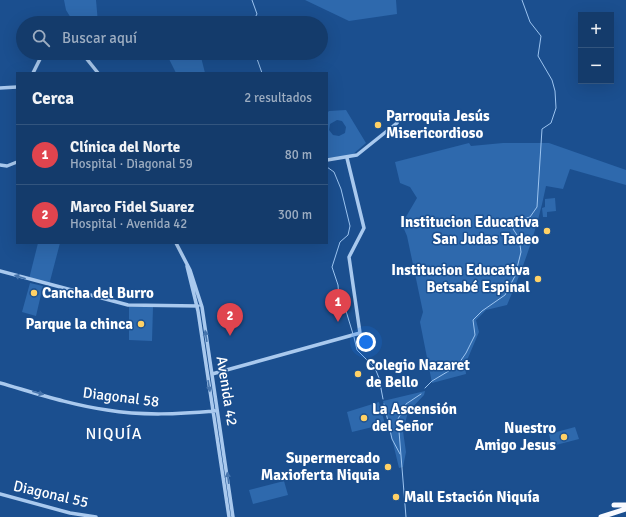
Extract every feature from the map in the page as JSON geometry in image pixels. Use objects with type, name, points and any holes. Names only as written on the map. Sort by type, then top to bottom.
[{"type":"highway","points":[[614,505],[626,505]]},
{"type":"highway","points":[[601,517],[626,509]]},
{"type":"street","points":[[34,72],[40,60]]},
{"type":"street","points":[[88,60],[97,72]]},
{"type":"street","points":[[0,88],[16,87]]},
{"type":"street","points":[[328,160],[347,158],[358,154],[397,123]]},
{"type":"street","points":[[212,374],[360,333],[349,257],[364,228],[347,158]]},
{"type":"street","points":[[0,165],[7,166],[16,162]]},
{"type":"street","points":[[176,244],[188,269]]},
{"type":"street","name":"Avenida 42","points":[[188,269],[196,306],[230,517]]},
{"type":"street","name":"Avenida 42","points":[[188,269],[202,307],[218,410],[230,517]]},
{"type":"street","points":[[0,271],[128,305],[202,307]]},
{"type":"street","name":"Diagonal 58","points":[[0,383],[63,400],[108,410],[163,414],[218,410]]},
{"type":"street","name":"Diagonal 55","points":[[0,494],[70,513],[96,517]]},
{"type":"shaded area","points":[[64,0],[96,0],[97,16],[70,16],[66,10]]},
{"type":"shaded area","points":[[305,0],[396,0],[397,14],[349,21]]},
{"type":"shaded area","points":[[170,60],[202,60],[205,72],[176,72]]},
{"type":"shaded area","points":[[346,110],[366,143],[352,155],[328,158],[328,112]],"holes":[[[337,120],[342,121],[346,127],[345,133],[339,136],[333,135],[329,130],[330,124]]]},
{"type":"shaded area","points":[[469,143],[471,146],[503,143],[549,143],[626,170],[626,185],[570,169],[563,189],[546,186],[530,246],[507,305],[486,310],[476,320],[479,332],[465,365],[466,374],[432,383],[420,322],[423,312],[407,236],[404,229],[400,227],[417,198],[410,187],[400,183],[395,162]]},
{"type":"shaded area","points":[[555,198],[556,211],[547,212],[547,217],[543,217],[542,208],[545,207],[545,199]]},
{"type":"shaded area","points":[[38,244],[60,244],[49,285],[29,279]]},
{"type":"shaded area","points":[[30,283],[43,286],[36,316],[22,312]]},
{"type":"shaded area","name":"Parque la chinca","points":[[129,307],[153,307],[152,341],[129,340]]},
{"type":"shaded area","points":[[425,391],[424,395],[408,412],[403,431],[406,452],[403,467],[399,468],[383,401]]},
{"type":"shaded area","points":[[379,402],[385,424],[352,432],[347,412]]},
{"type":"shaded area","name":"Nuestro Amigo Jesus","points":[[575,427],[579,439],[552,446],[549,434]]},
{"type":"shaded area","points":[[284,481],[288,495],[253,504],[249,490]]},
{"type":"waterway","points":[[252,0],[257,14],[256,16]]},
{"type":"waterway","points":[[425,388],[432,381],[457,366],[466,353],[475,335],[473,320],[482,311],[505,295],[515,276],[521,252],[519,238],[513,229],[517,221],[530,217],[537,207],[542,129],[551,123],[556,108],[555,91],[552,80],[538,56],[541,36],[530,22],[522,0]]},
{"type":"waterway","points":[[257,60],[262,72]]},
{"type":"waterway","points":[[328,168],[334,172],[341,189],[350,226],[348,235],[340,242],[332,267],[338,285],[339,298],[346,311],[353,334]]},
{"type":"waterway","points":[[354,337],[357,350],[375,368],[379,378],[383,399]]},
{"type":"waterway","points":[[406,517],[398,419],[406,404],[421,394]]},
{"type":"waterway","points":[[384,404],[392,439],[400,454]]},
{"type":"place","name":"Parroquia Jesús Misericordioso","points":[[378,125]]},
{"type":"place","name":"Institucion Educativa San Judas Tadeo","points":[[547,231]]},
{"type":"place","name":"Institucion Educativa Betsabé Espinal","points":[[538,279]]},
{"type":"place","name":"Cancha del Burro","points":[[34,293]]},
{"type":"place","name":"Clínica del Norte","points":[[338,322]]},
{"type":"place","name":"Parque la chinca","points":[[141,324]]},
{"type":"place","name":"Marco Fidel Suarez","points":[[230,336]]},
{"type":"place","name":"Colegio Nazaret de Bello","points":[[358,374]]},
{"type":"place","name":"La Ascensión del Señor","points":[[364,418]]},
{"type":"place","name":"Nuestro Amigo Jesus","points":[[564,437]]},
{"type":"place","name":"Supermercado Maxioferta Niquia","points":[[388,467]]},
{"type":"place","name":"Mall Estación Niquía","points":[[396,497]]},
{"type":"district","name":"NIQUÍA","points":[[114,434]]}]
